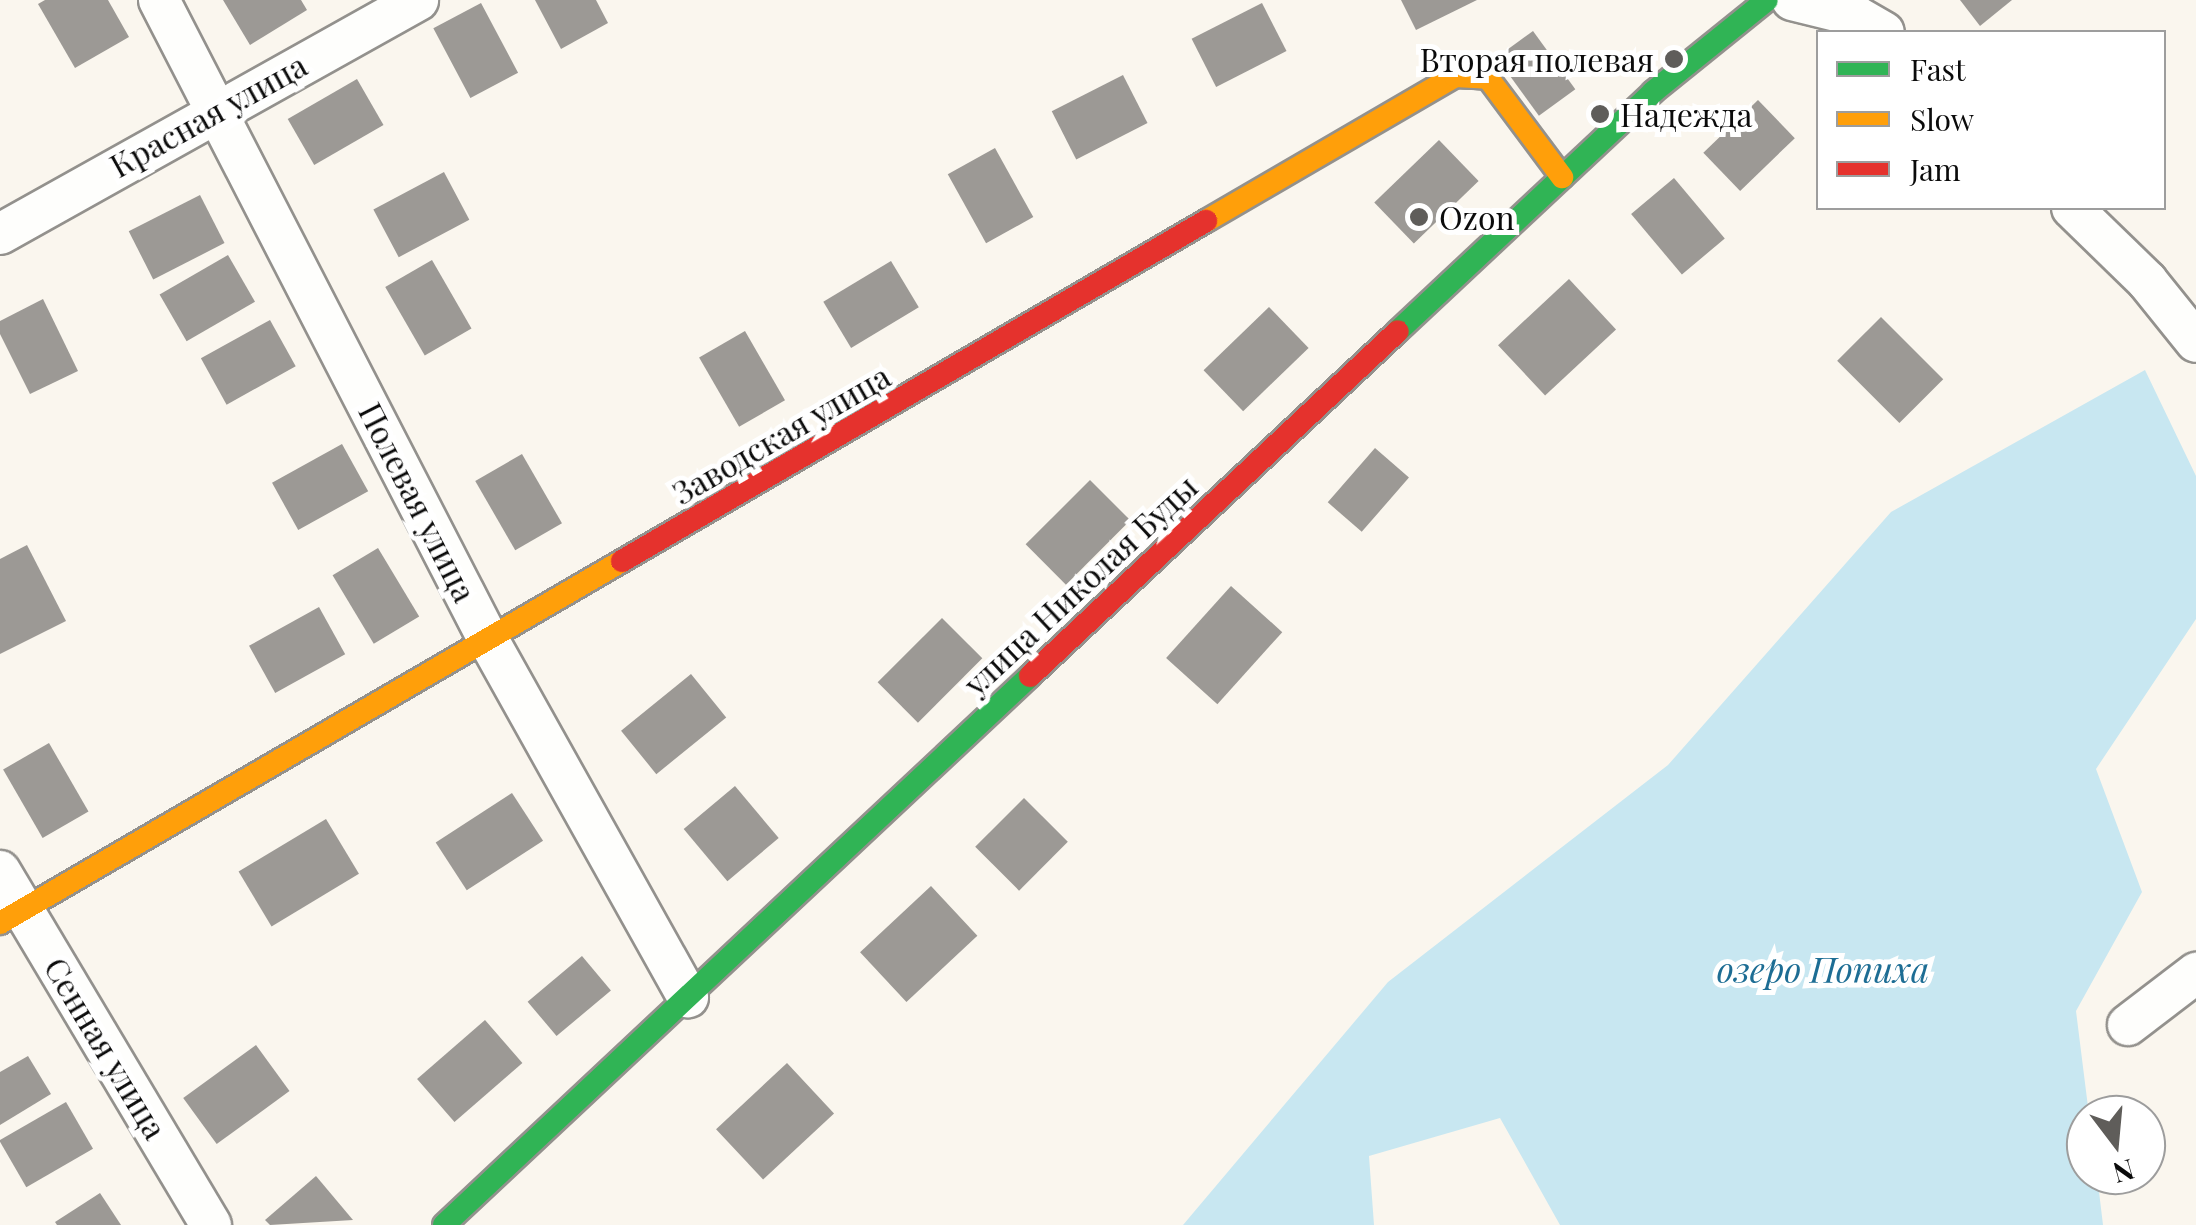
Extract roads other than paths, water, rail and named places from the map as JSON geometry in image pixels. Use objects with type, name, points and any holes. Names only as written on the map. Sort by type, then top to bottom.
[{"type":"street","name":"Полевая улица","points":[[159,0],[490,643],[688,998]]},
{"type":"street","name":"Красная улица","points":[[0,234],[216,108],[418,0]]},
{"type":"street","name":"улица Николая Буды","points":[[444,1225],[1562,177],[1766,0]]},
{"type":"street","points":[[1792,0],[1856,16],[1880,30]]},
{"type":"street","name":"Заводская улица","points":[[11,916],[490,643],[1455,76],[1488,78],[1562,177]]},
{"type":"street","points":[[2074,210],[2147,281],[2196,342]]},
{"type":"street","name":"Сенная улица","points":[[0,871],[11,916],[211,1225]]},
{"type":"street","points":[[2128,1025],[2196,973]]},
{"type":"water","name":"озеро Попиха","points":[[2145,370],[2196,476],[2196,619],[2096,769],[2142,892],[2076,1011],[2086,1095],[2066,1095],[2066,1195],[2099,1195],[2103,1225],[1560,1225],[1500,1118],[1369,1156],[1374,1225],[1183,1225],[1388,982],[1668,765],[1891,512]]},
{"type":"place","name":"Вторая полевая","points":[[1674,59]]},
{"type":"place","name":"Надежда","points":[[1600,114]]},
{"type":"place","name":"Ozon","points":[[1419,217]]}]
